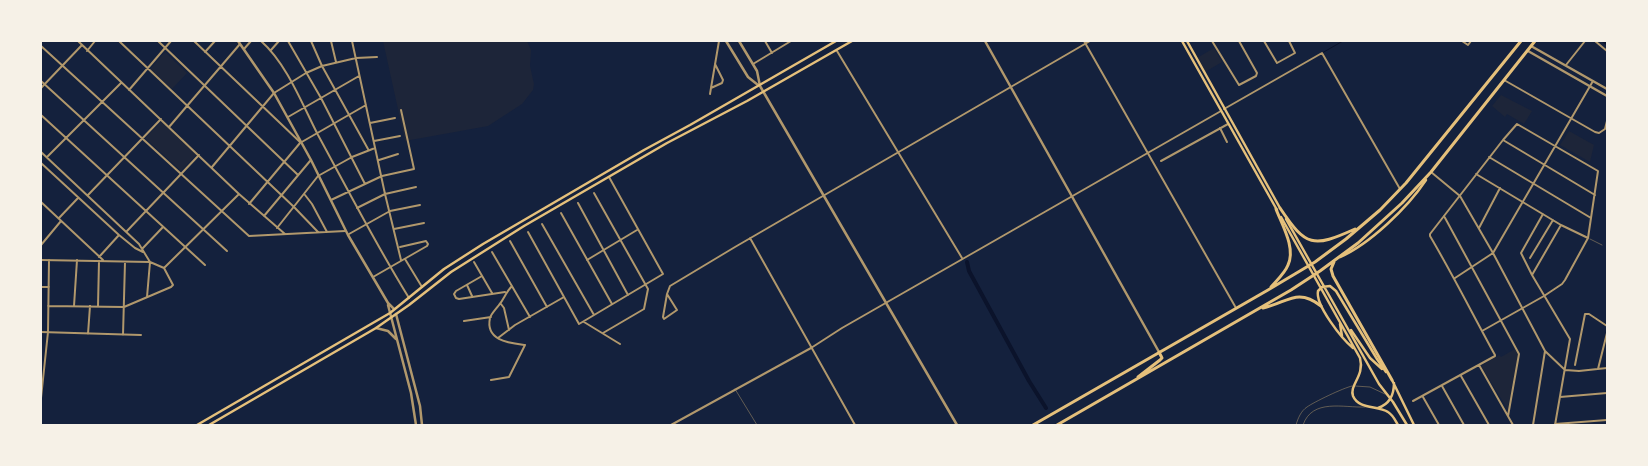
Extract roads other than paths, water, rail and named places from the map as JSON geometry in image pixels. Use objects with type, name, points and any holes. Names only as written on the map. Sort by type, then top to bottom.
[{"type":"main road","points":[[197,425],[390,313],[457,260],[644,150],[760,86],[829,43],[836,41]]},
{"type":"main road","points":[[209,425],[376,328],[464,263],[647,155],[852,41]]},
{"type":"main road","points":[[1182,41],[1334,307],[1370,358],[1387,374]]},
{"type":"main road","points":[[1187,41],[1228,124],[1278,208],[1301,235],[1313,242],[1323,242],[1361,227]]},
{"type":"main road","points":[[1058,425],[1260,309],[1337,259],[1387,218],[1430,172],[1535,41]]},
{"type":"main road","points":[[1034,425],[1315,262],[1361,227],[1400,189],[1520,43]]},
{"type":"main road","points":[[644,150],[647,155]]},
{"type":"main road","points":[[1268,290],[1284,271],[1290,259],[1290,246],[1278,208]]},
{"type":"main road","points":[[1337,259],[1331,272],[1393,381],[1414,425]]},
{"type":"main road","points":[[1356,351],[1342,337],[1321,306],[1317,297],[1322,286],[1330,286],[1336,291],[1376,359],[1393,381],[1393,395],[1384,406],[1374,408]]},
{"type":"main road","points":[[1260,309],[1297,296],[1310,298],[1321,306]]},
{"type":"main road","points":[[1334,307],[1360,358],[1362,366],[1362,370],[1353,388],[1352,393],[1355,400],[1367,407],[1388,412],[1398,425]]},
{"type":"main road","points":[[1339,320],[1342,337]]},
{"type":"main road","points":[[1344,321],[1387,395],[1407,425]]},
{"type":"main road","points":[[1131,382],[1159,362],[1162,358],[1159,352]]},
{"type":"street","points":[[78,41],[249,204],[285,234]]},
{"type":"street","points":[[88,51],[95,41]]},
{"type":"street","points":[[118,41],[318,232]]},
{"type":"street","points":[[158,41],[298,175]]},
{"type":"street","points":[[130,90],[171,41]]},
{"type":"street","points":[[194,41],[300,142]]},
{"type":"street","points":[[205,52],[215,41]]},
{"type":"street","points":[[244,50],[251,41]]},
{"type":"street","points":[[260,41],[271,50],[305,107],[365,225],[409,298]]},
{"type":"street","points":[[271,50],[279,41]]},
{"type":"street","points":[[288,41],[335,123],[365,184]]},
{"type":"street","points":[[310,41],[368,150]]},
{"type":"street","points":[[331,41],[336,62]]},
{"type":"street","points":[[352,41],[401,260]]},
{"type":"street","points":[[710,94],[719,41]]},
{"type":"street","points":[[726,41],[748,77],[760,86]]},
{"type":"street","points":[[739,41],[757,71],[763,92],[957,425]]},
{"type":"street","points":[[765,41],[772,53]]},
{"type":"street","points":[[753,64],[791,41]]},
{"type":"street","points":[[984,41],[1159,352]]},
{"type":"street","points":[[667,294],[676,310],[664,319],[667,294],[670,286],[1090,41]]},
{"type":"street","points":[[1212,41],[1239,85],[1257,74],[1239,41]]},
{"type":"street","points":[[1264,41],[1277,63],[1295,53],[1289,41]]},
{"type":"street","points":[[1462,41],[1468,45],[1471,41]]},
{"type":"street","points":[[1513,41],[1520,43]]},
{"type":"street","points":[[1566,65],[1585,41]]},
{"type":"street","points":[[1595,41],[1607,51]]},
{"type":"street","points":[[169,127],[239,43],[274,93],[311,160],[348,235],[396,314],[416,389],[422,425]]},
{"type":"street","points":[[1084,43],[1236,308]]},
{"type":"street","points":[[41,88],[82,45]]},
{"type":"street","points":[[41,46],[249,236],[346,231]]},
{"type":"street","points":[[1531,46],[1607,89]]},
{"type":"street","points":[[836,50],[897,154],[962,258]]},
{"type":"street","points":[[1528,50],[1607,96]]},
{"type":"street","points":[[671,425],[811,348],[962,258],[1322,53],[1400,189]]},
{"type":"street","points":[[212,167],[274,93],[306,73],[322,66],[356,58],[378,57]]},
{"type":"street","points":[[711,88],[724,80],[715,64]]},
{"type":"street","points":[[287,117],[359,76]]},
{"type":"street","points":[[1504,80],[1595,132],[1603,132],[1607,121]]},
{"type":"street","points":[[41,81],[227,251]]},
{"type":"street","points":[[1455,278],[1493,253],[1593,81]]},
{"type":"street","points":[[47,157],[122,83]]},
{"type":"street","points":[[249,204],[300,142],[366,105]]},
{"type":"street","points":[[331,201],[382,176],[414,169],[401,110]]},
{"type":"street","points":[[41,115],[205,266]]},
{"type":"street","points":[[370,123],[395,118]]},
{"type":"street","points":[[88,195],[161,119]]},
{"type":"street","points":[[1161,161],[1228,124]]},
{"type":"street","points":[[1413,401],[1495,356],[1430,234],[1489,157],[1518,124],[1598,171],[1588,238],[1562,284],[1482,331]]},
{"type":"street","points":[[1220,128],[1228,142]]},
{"type":"street","points":[[374,141],[400,136]]},
{"type":"street","points":[[1503,140],[1595,194]]},
{"type":"street","points":[[277,228],[318,176],[352,157],[375,148]]},
{"type":"street","points":[[41,152],[88,195],[145,253],[150,262],[147,297]]},
{"type":"street","points":[[379,160],[398,154]]},
{"type":"street","points":[[126,232],[199,155]]},
{"type":"street","points":[[1489,157],[1591,218]]},
{"type":"street","points":[[264,216],[311,160]]},
{"type":"street","points":[[41,163],[118,235],[145,253]]},
{"type":"street","points":[[1430,172],[1460,196],[1493,253],[1545,351],[1565,370],[1579,371],[1607,368]]},
{"type":"street","points":[[1476,174],[1561,225],[1588,238]]},
{"type":"street","points":[[528,232],[579,324],[646,286],[663,274],[609,177]]},
{"type":"street","points":[[357,208],[385,194],[416,187]]},
{"type":"street","points":[[1479,228],[1500,188]]},
{"type":"street","points":[[594,193],[648,289],[644,309],[603,333]]},
{"type":"street","points":[[164,268],[239,194]]},
{"type":"street","points":[[305,194],[314,207],[326,232]]},
{"type":"street","points":[[41,245],[78,198]]},
{"type":"street","points":[[41,208],[43,203],[99,258],[103,260],[150,262],[164,268],[173,285],[124,307],[48,306]]},
{"type":"street","points":[[578,203],[628,295]]},
{"type":"street","points":[[348,235],[390,211],[420,205]]},
{"type":"street","points":[[560,213],[612,304]]},
{"type":"street","points":[[1543,214],[1521,253],[1568,335],[1570,343],[1555,425],[1607,420]]},
{"type":"street","points":[[1444,216],[1519,354],[1508,416]]},
{"type":"street","points":[[1530,258],[1553,220]]},
{"type":"street","points":[[394,229],[424,224]]},
{"type":"street","points":[[542,224],[594,315]]},
{"type":"street","points":[[1532,275],[1561,225]]},
{"type":"street","points":[[142,249],[163,227]]},
{"type":"street","points":[[587,260],[637,230]]},
{"type":"street","points":[[98,306],[99,258],[118,235]]},
{"type":"street","points":[[750,238],[855,425]]},
{"type":"street","points":[[373,277],[427,246],[428,243],[426,241],[399,248]]},
{"type":"street","points":[[510,241],[548,307]]},
{"type":"street","points":[[492,252],[530,317]]},
{"type":"street","points":[[41,260],[99,258]]},
{"type":"street","points":[[405,259],[422,287]]},
{"type":"street","points":[[41,396],[48,332],[49,260]]},
{"type":"street","points":[[74,306],[76,260]]},
{"type":"street","points":[[123,335],[125,261]]},
{"type":"street","points":[[474,262],[492,293]]},
{"type":"street","points":[[482,276],[456,290],[454,294],[458,299],[506,292]]},
{"type":"street","points":[[466,285],[472,296]]},
{"type":"street","points":[[491,380],[509,377],[525,345],[507,342],[498,338],[491,330],[491,317],[506,292],[512,286]]},
{"type":"street","points":[[41,287],[49,287]]},
{"type":"street","points":[[498,338],[564,297]]},
{"type":"street","points":[[388,303],[390,318],[411,393],[416,425]]},
{"type":"street","points":[[501,303],[509,330]]},
{"type":"street","points":[[88,334],[90,306]]},
{"type":"street","points":[[1575,365],[1585,314],[1589,314],[1607,326]]},
{"type":"street","points":[[464,321],[491,317]]},
{"type":"street","points":[[583,321],[620,344]]},
{"type":"street","points":[[376,328],[388,331],[397,340]]},
{"type":"street","points":[[41,332],[141,335]]},
{"type":"street","points":[[1598,369],[1607,333]]},
{"type":"street","points":[[1533,425],[1545,351]]},
{"type":"street","points":[[1479,365],[1513,425]]},
{"type":"street","points":[[1461,376],[1489,425]]},
{"type":"street","points":[[1442,386],[1464,425]]},
{"type":"street","points":[[1560,397],[1607,393]]},
{"type":"street","points":[[1423,396],[1439,425]]},
{"type":"lane","points":[[1588,238],[1602,245]]},
{"type":"lane","points":[[1296,425],[1306,408],[1340,389],[1362,386],[1373,388],[1387,395]]},
{"type":"lane","points":[[735,389],[757,425]]},
{"type":"lane","points":[[1303,425],[1311,412],[1322,408],[1333,405],[1367,407]]},
{"type":"waterway","points":[[1322,53],[1343,41]]},
{"type":"waterway","points":[[967,262],[969,271],[1029,381],[1046,408]]}]
